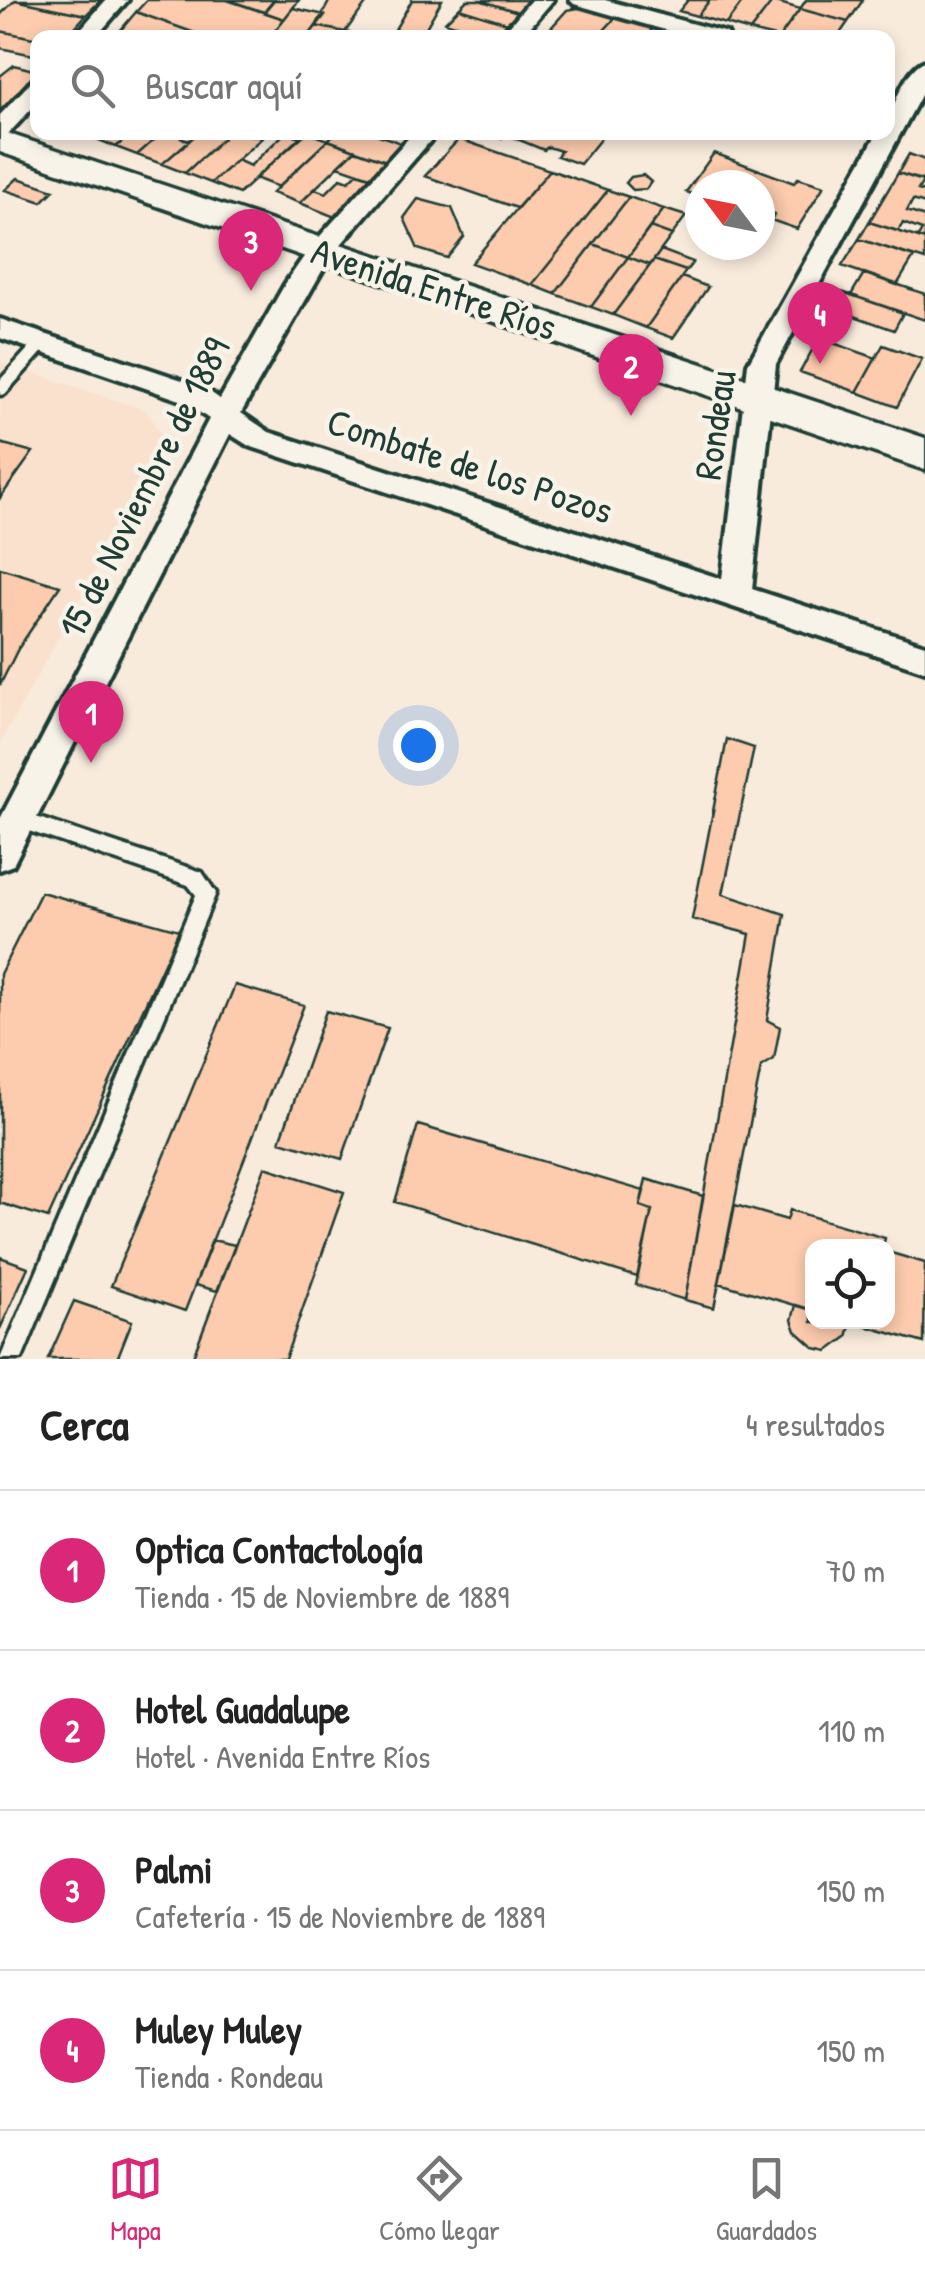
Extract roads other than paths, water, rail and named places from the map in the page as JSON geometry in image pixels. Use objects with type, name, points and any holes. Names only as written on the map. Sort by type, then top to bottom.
[{"type":"main road","name":"Avenida Entre Ríos","points":[[0,141],[925,454]]},
{"type":"street","points":[[91,30],[118,0]]},
{"type":"street","points":[[516,30],[542,0]]},
{"type":"street","points":[[580,0],[691,30]]},
{"type":"street","name":"Rondeau","points":[[895,115],[912,83]]},
{"type":"street","points":[[0,129],[27,94]]},
{"type":"street","name":"15 de Noviembre de 1889","points":[[0,854],[298,284],[321,252],[420,140]]},
{"type":"street","name":"Rondeau","points":[[736,595],[762,364],[882,140]]},
{"type":"street","name":"Combate de los Pozos","points":[[0,328],[192,394],[259,438],[925,658]]},
{"type":"lane","points":[[0,390],[42,342]]},
{"type":"lane","points":[[10,1359],[206,893],[195,878],[18,819]]},
{"type":"place","name":"Palmi","points":[[251,291]]},
{"type":"place","name":"Muley Muley","points":[[820,364]]},
{"type":"place","name":"Hotel Guadalupe","points":[[631,416]]},
{"type":"place","name":"Optica Contactología","points":[[91,763]]}]
